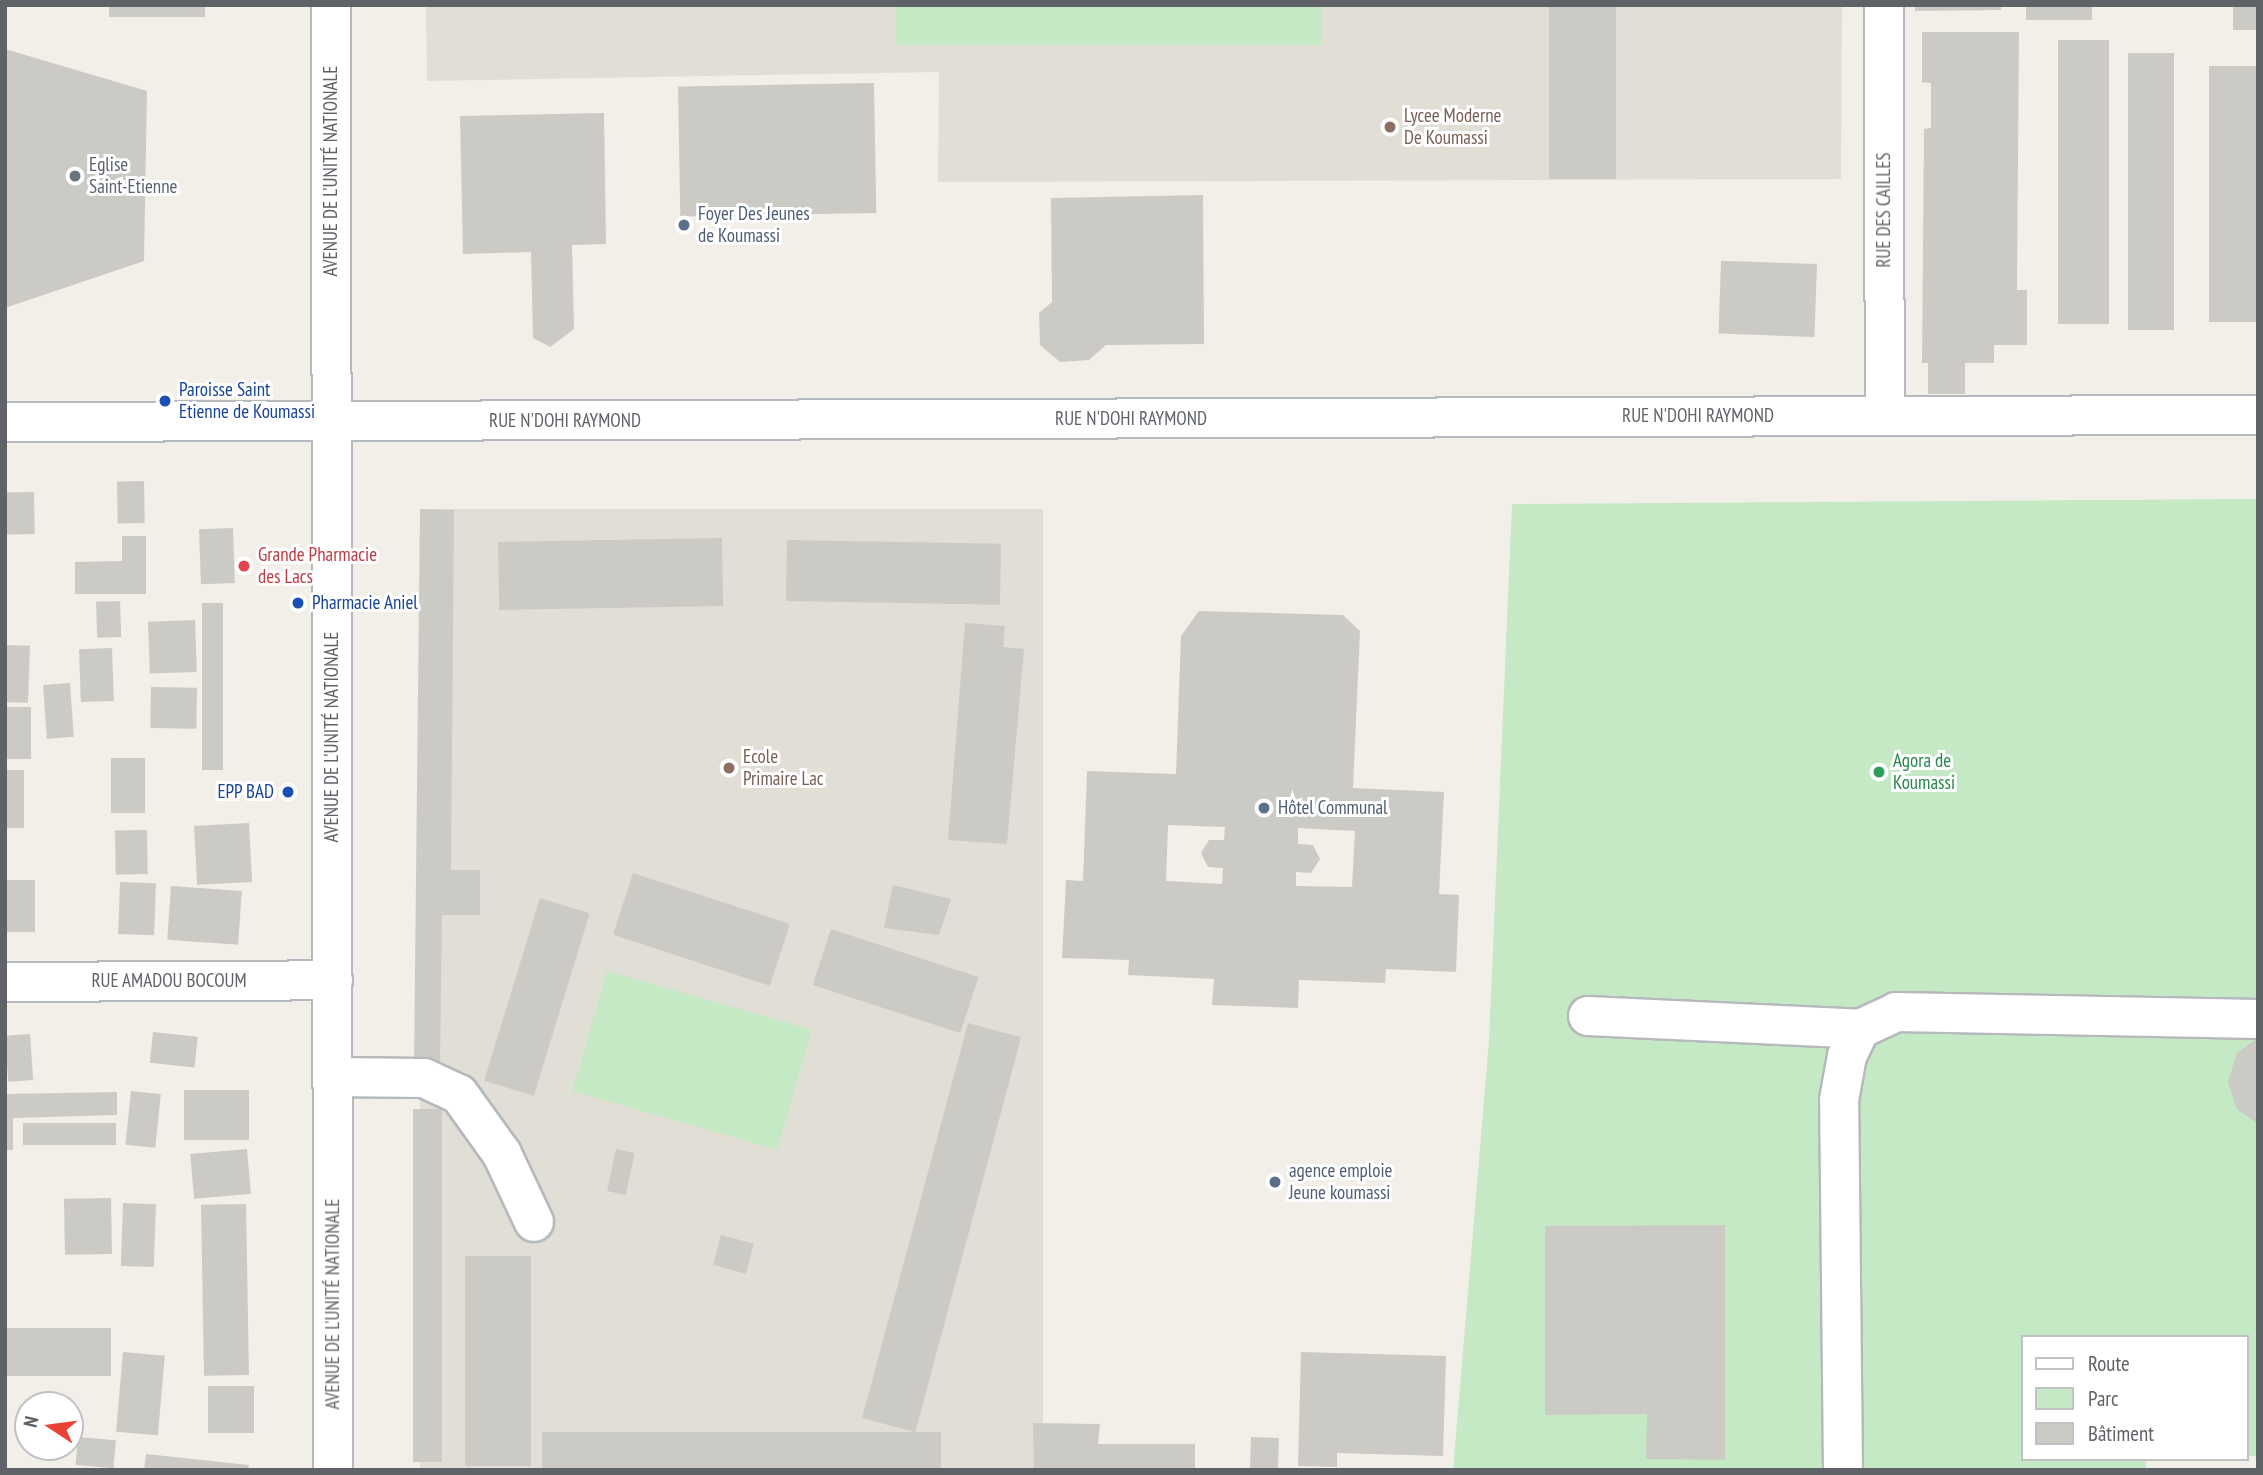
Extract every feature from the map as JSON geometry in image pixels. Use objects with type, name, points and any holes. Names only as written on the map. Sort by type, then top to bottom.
[{"type":"street","name":"AVENUE DE L'UNITÉ NATIONALE","points":[[331,5],[333,1470]]},
{"type":"street","name":"RUE DES CAILLES","points":[[1884,5],[1885,415]]},
{"type":"street","name":"RUE N'DOHI RAYMOND","points":[[5,422],[2258,415]]},
{"type":"street","name":"RUE AMADOU BOCOUM","points":[[5,982],[333,980]]},
{"type":"street","points":[[1588,1016],[1860,1029],[1896,1012],[2258,1019]]},
{"type":"street","points":[[1843,1470],[1839,1100],[1847,1056],[1860,1029]]},
{"type":"street","points":[[333,1077],[424,1078],[458,1094],[502,1154],[534,1222]]},
{"type":"shaded area","name":"Lycee Moderne De Koumassi","points":[[426,5],[1842,5],[1841,179],[938,182],[939,72],[427,81]]},
{"type":"shaded area","name":"Ecole Primaire Lac","points":[[420,509],[1043,509],[1043,1470],[420,1470]]},
{"type":"green space","points":[[896,5],[1321,5],[1321,45],[896,45]]},
{"type":"green space","name":"Agora de Koumassi","points":[[2258,499],[2258,1456],[2249,1456],[2249,1335],[2022,1335],[2022,1461],[2146,1461],[2146,1470],[1453,1470],[1489,1041],[1512,504]]},
{"type":"green space","points":[[607,971],[812,1030],[777,1150],[573,1091]]},
{"type":"building","points":[[109,5],[205,5],[205,17],[109,17]]},
{"type":"building","points":[[1549,5],[1616,5],[1616,179],[1549,179]]},
{"type":"building","points":[[1915,5],[2001,5],[2001,10],[1915,11]]},
{"type":"building","points":[[2026,5],[2092,5],[2092,20],[2026,20]]},
{"type":"building","points":[[2233,5],[2258,5],[2258,30],[2233,30]]},
{"type":"building","points":[[1922,32],[2019,32],[2017,290],[2027,290],[2027,345],[1994,345],[1994,363],[1965,363],[1965,394],[1928,394],[1928,363],[1922,363],[1924,129],[1931,128],[1931,83],[1922,82]]},
{"type":"building","points":[[2058,40],[2109,40],[2109,324],[2058,324]]},
{"type":"building","name":"Eglise Saint-Etienne","points":[[5,49],[147,91],[144,261],[5,308]]},
{"type":"building","points":[[2128,53],[2174,53],[2174,330],[2128,330]]},
{"type":"building","points":[[2209,66],[2257,66],[2257,322],[2209,322]]},
{"type":"building","points":[[874,83],[876,213],[680,216],[678,86]]},
{"type":"building","points":[[604,113],[606,244],[572,245],[574,329],[550,347],[533,338],[531,252],[463,254],[460,116]]},
{"type":"building","points":[[1203,195],[1204,344],[1106,345],[1089,360],[1060,362],[1040,345],[1039,313],[1052,302],[1051,198]]},
{"type":"building","points":[[1721,261],[1817,264],[1814,337],[1719,334]]},
{"type":"building","points":[[117,481],[144,481],[145,523],[118,523]]},
{"type":"building","points":[[34,492],[35,534],[6,534],[5,493]]},
{"type":"building","points":[[420,509],[454,510],[451,870],[480,870],[480,915],[442,915],[440,1064],[414,1064]]},
{"type":"building","points":[[233,528],[235,583],[201,584],[199,529]]},
{"type":"building","points":[[122,536],[146,536],[146,594],[75,594],[75,562],[122,561]]},
{"type":"building","points":[[722,538],[723,606],[499,610],[498,542]]},
{"type":"building","points":[[787,540],[1001,544],[1000,605],[786,601]]},
{"type":"building","points":[[120,601],[121,637],[97,638],[96,602]]},
{"type":"building","points":[[202,603],[223,603],[223,770],[202,770]]},
{"type":"building","name":"Hôtel Communal","points":[[1199,611],[1343,615],[1360,631],[1353,788],[1444,792],[1439,894],[1459,895],[1456,972],[1386,969],[1385,983],[1299,980],[1298,1008],[1212,1005],[1214,979],[1128,975],[1129,960],[1062,958],[1066,880],[1083,881],[1087,771],[1176,774],[1181,636]],"holes":[[[1168,825],[1225,827],[1224,840],[1209,840],[1201,853],[1208,867],[1223,868],[1222,884],[1166,881]],[[1298,828],[1355,831],[1352,887],[1296,886],[1296,872],[1311,873],[1320,859],[1313,845],[1298,844]]]},
{"type":"building","points":[[195,620],[197,672],[150,674],[148,622]]},
{"type":"building","points":[[965,623],[1005,626],[1003,647],[1024,649],[1007,844],[948,840]]},
{"type":"building","points":[[5,645],[30,646],[28,703],[5,702]]},
{"type":"building","points":[[112,648],[114,701],[81,702],[79,649]]},
{"type":"building","points":[[70,683],[74,737],[47,739],[43,685]]},
{"type":"building","points":[[151,687],[197,688],[196,729],[150,728]]},
{"type":"building","points":[[5,707],[31,707],[31,759],[5,759]]},
{"type":"building","points":[[111,758],[145,758],[145,813],[111,813]]},
{"type":"building","points":[[5,770],[24,770],[24,828],[5,828]]},
{"type":"building","points":[[249,823],[252,882],[197,885],[194,826]]},
{"type":"building","points":[[147,830],[148,874],[116,875],[115,831]]},
{"type":"building","points":[[633,873],[790,924],[770,986],[613,935]]},
{"type":"building","points":[[5,880],[35,880],[35,932],[5,932]]},
{"type":"building","points":[[120,882],[156,883],[154,935],[118,934]]},
{"type":"building","points":[[893,885],[951,899],[939,935],[884,928]]},
{"type":"building","points":[[171,886],[242,891],[238,945],[167,940]]},
{"type":"building","points":[[540,898],[590,913],[534,1096],[484,1081]]},
{"type":"building","points":[[831,929],[978,977],[960,1033],[813,985]]},
{"type":"building","points":[[968,1023],[1021,1037],[915,1432],[862,1418]]},
{"type":"building","points":[[153,1032],[198,1037],[195,1068],[150,1063]]},
{"type":"building","points":[[30,1034],[33,1080],[8,1082],[5,1036]]},
{"type":"building","points":[[2258,1038],[2258,1124],[2237,1109],[2228,1082],[2237,1053]]},
{"type":"building","points":[[184,1090],[249,1090],[249,1140],[184,1140]]},
{"type":"building","points":[[131,1091],[161,1094],[155,1148],[125,1145]]},
{"type":"building","points":[[117,1092],[117,1115],[13,1118],[13,1150],[5,1150],[5,1094]]},
{"type":"building","points":[[413,1109],[442,1109],[442,1462],[413,1462]]},
{"type":"building","points":[[23,1123],[116,1123],[116,1145],[23,1145]]},
{"type":"building","points":[[247,1149],[251,1194],[194,1199],[190,1154]]},
{"type":"building","points":[[616,1149],[635,1153],[626,1195],[607,1191]]},
{"type":"building","points":[[111,1198],[112,1254],[65,1255],[64,1199]]},
{"type":"building","points":[[123,1203],[156,1204],[154,1267],[121,1266]]},
{"type":"building","points":[[246,1204],[249,1375],[204,1376],[201,1205]]},
{"type":"building","points":[[1725,1225],[1725,1460],[1646,1459],[1647,1414],[1545,1415],[1545,1226]]},
{"type":"building","points":[[721,1235],[754,1244],[746,1274],[713,1265]]},
{"type":"building","points":[[465,1256],[531,1256],[531,1466],[465,1466]]},
{"type":"building","points":[[5,1328],[111,1328],[111,1376],[5,1376]]},
{"type":"building","points":[[123,1352],[165,1356],[158,1435],[116,1432]]},
{"type":"building","points":[[1301,1352],[1446,1356],[1443,1456],[1337,1453],[1337,1467],[1298,1466]]},
{"type":"building","points":[[208,1386],[254,1386],[254,1433],[208,1433]]},
{"type":"building","points":[[1033,1423],[1100,1424],[1098,1444],[1195,1444],[1195,1470],[1034,1470]]},
{"type":"building","points":[[542,1432],[941,1432],[941,1470],[542,1470]]},
{"type":"building","points":[[1251,1437],[1279,1438],[1278,1470],[1250,1470]]},
{"type":"building","points":[[84,1438],[116,1440],[113,1468],[76,1465],[76,1461],[84,1461]]},
{"type":"building","points":[[146,1454],[249,1465],[248,1470],[144,1470]]},
{"type":"place","name":"Lycee Moderne De Koumassi","points":[[1390,127]]},
{"type":"place","name":"Eglise Saint-Etienne","points":[[75,176]]},
{"type":"place","name":"Foyer Des Jeunes de Koumassi","points":[[684,225]]},
{"type":"place","name":"Paroisse Saint Etienne de Koumassi","points":[[165,401]]},
{"type":"place","name":"Grande Pharmacie des Lacs","points":[[244,566]]},
{"type":"place","name":"Pharmacie Aniel","points":[[298,603]]},
{"type":"place","name":"Ecole Primaire Lac","points":[[729,768]]},
{"type":"place","name":"Agora de Koumassi","points":[[1879,772]]},
{"type":"place","name":"EPP BAD","points":[[288,792]]},
{"type":"place","name":"Hôtel Communal","points":[[1264,808]]},
{"type":"place","name":"agence emploie Jeune koumassi","points":[[1275,1182]]}]
